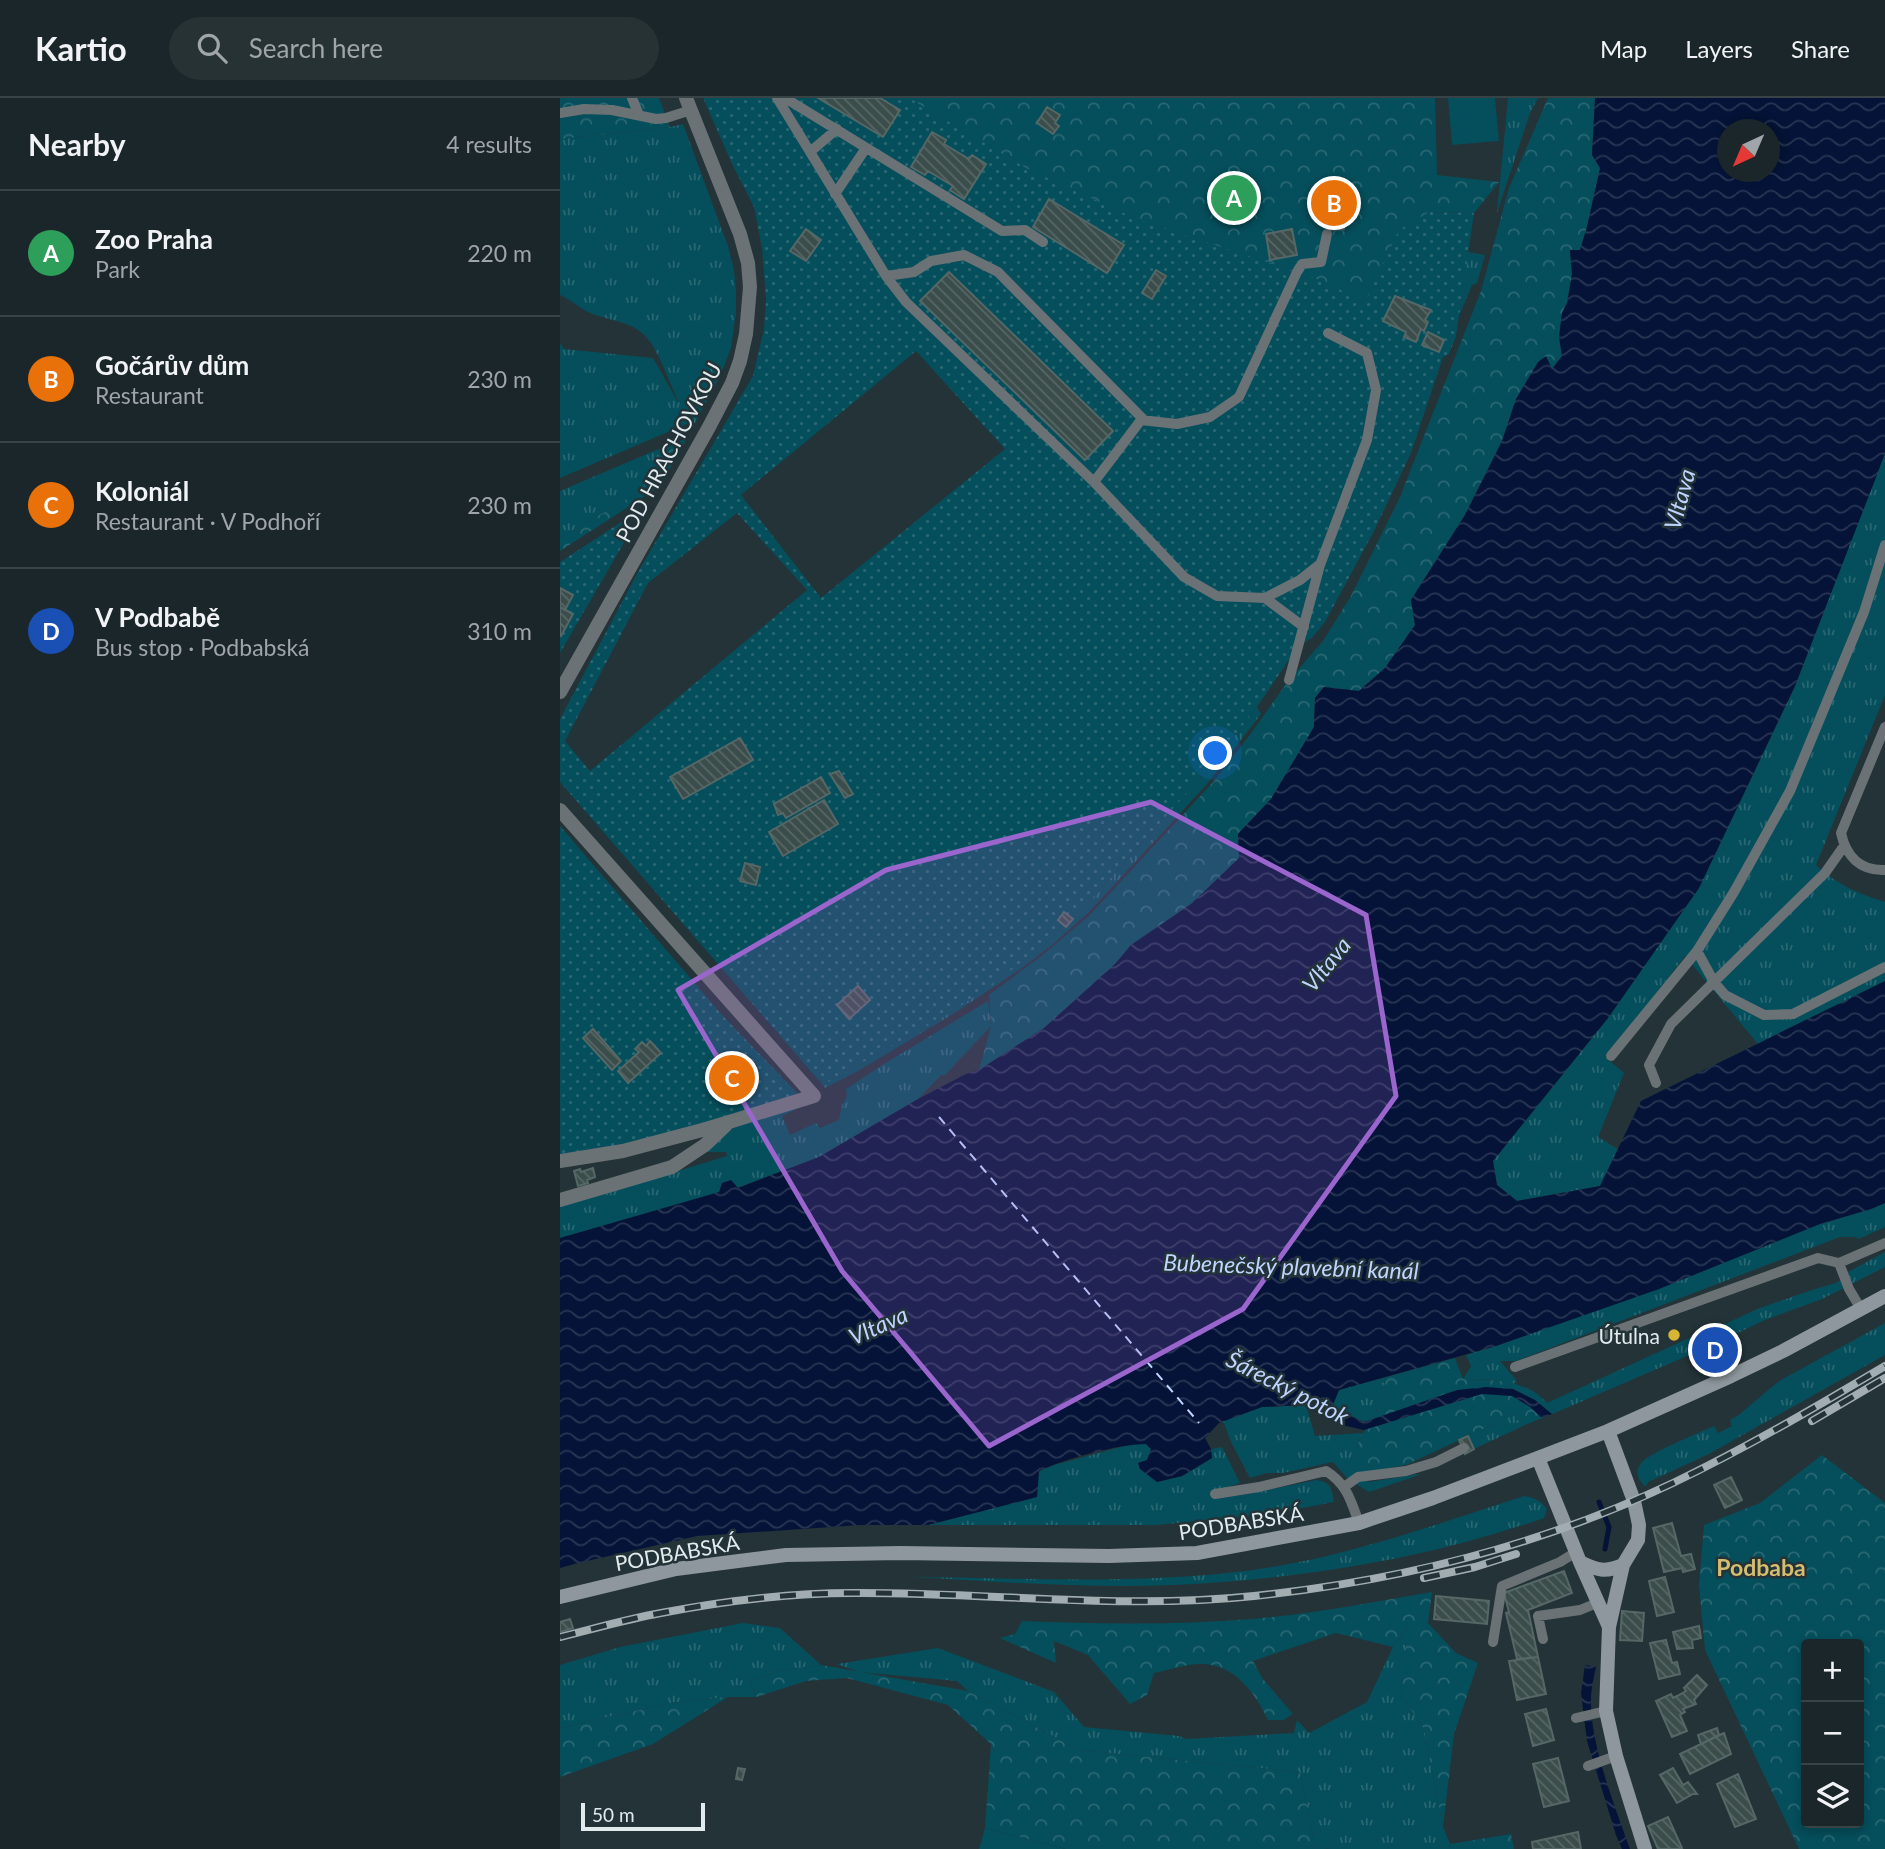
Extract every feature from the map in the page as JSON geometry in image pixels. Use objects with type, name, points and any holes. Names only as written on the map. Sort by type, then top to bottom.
[{"type":"main road","name":"PODBABSKÁ","points":[[560,1597],[676,1569],[786,1555],[900,1553],[1109,1556],[1197,1553],[1359,1523],[1433,1498],[1608,1431],[1731,1376],[1885,1296]]},
{"type":"main road","points":[[1608,1431],[1634,1502],[1639,1525],[1638,1540],[1623,1564],[1609,1627],[1601,1712],[1612,1757],[1644,1849]]},
{"type":"main road","points":[[1538,1458],[1594,1604],[1609,1627]]},
{"type":"main road","points":[[1578,1557],[1595,1569],[1612,1570],[1623,1564]]},
{"type":"street","name":"POD HRACHOVKOU","points":[[560,692],[732,383],[747,334],[750,287],[748,263],[740,234],[689,104]]},
{"type":"street","points":[[560,810],[814,1096],[727,1124],[623,1151],[560,1161]]},
{"type":"street","points":[[560,1200],[672,1167],[705,1145],[727,1124]]},
{"type":"lane","points":[[632,98],[639,115]]},
{"type":"lane","points":[[777,98],[886,276],[906,302],[1094,482],[1184,577],[1217,596],[1265,598],[1300,580],[1320,565]]},
{"type":"lane","points":[[785,98],[1002,231],[1025,230],[1043,242]]},
{"type":"lane","points":[[560,113],[612,110],[656,120],[666,118],[689,104]]},
{"type":"lane","points":[[810,152],[836,130]]},
{"type":"lane","points":[[835,194],[866,148]]},
{"type":"lane","points":[[1094,482],[1141,420],[1177,424],[1199,419],[1210,416],[1239,397],[1297,272],[1303,264],[1321,262],[1327,234]]},
{"type":"lane","points":[[886,276],[914,272],[931,261],[964,255],[998,272],[1144,420]]},
{"type":"lane","points":[[1289,680],[1320,565],[1367,440],[1376,390],[1367,353],[1328,333]]},
{"type":"lane","points":[[1611,1056],[1697,951],[1734,892],[1790,791],[1864,612],[1885,545]]},
{"type":"lane","points":[[1265,598],[1304,627]]},
{"type":"lane","points":[[1885,727],[1841,833],[1851,858],[1860,865],[1885,870]]},
{"type":"lane","points":[[1656,1083],[1649,1065],[1671,1024],[1825,873],[1844,846]]},
{"type":"lane","points":[[1697,951],[1714,982],[1725,995],[1764,1015],[1793,1014],[1885,967]]},
{"type":"lane","points":[[1516,1367],[1818,1258],[1839,1263],[1885,1243]]},
{"type":"lane","points":[[1839,1263],[1849,1289],[1861,1309]]},
{"type":"lane","points":[[1344,1487],[1358,1477],[1406,1471],[1436,1462],[1464,1448]]},
{"type":"lane","points":[[1215,1494],[1259,1488],[1326,1471],[1339,1479],[1359,1523]]},
{"type":"lane","points":[[1493,1642],[1502,1586],[1578,1557]]},
{"type":"lane","points":[[1543,1639],[1538,1616],[1580,1610],[1594,1604]]},
{"type":"lane","points":[[1576,1718],[1601,1712]]},
{"type":"lane","points":[[1588,1766],[1612,1757]]},
{"type":"highlighted area","points":[[1151,802],[1366,915],[1396,1096],[1243,1309],[989,1446],[842,1271],[678,990],[886,870]]},
{"type":"green space","points":[[560,98],[659,98],[670,127],[560,139]]},
{"type":"green space","points":[[703,98],[818,98],[883,137],[900,110],[880,98],[909,98],[1026,168],[1139,220],[1333,285],[1364,305],[1399,230],[1429,212],[1474,213],[1456,336],[1449,354],[1443,357],[1411,453],[1374,531],[1325,622],[1312,638],[1299,645],[1257,707],[1205,773],[1073,919],[1064,912],[1058,919],[1066,927],[1052,941],[955,1010],[823,1085],[560,782],[560,719],[638,572],[753,376],[764,329],[766,299],[762,248],[754,207]],"holes":[[[933,132],[946,140],[944,144],[969,159],[951,190],[953,186],[928,171],[925,175],[912,167]],[[1049,200],[1124,245],[1108,272],[1033,227]],[[805,229],[820,240],[805,261],[790,251]],[[1156,270],[1166,276],[1152,299],[1142,292]],[[949,272],[1112,431],[921,301]],[[1395,296],[1431,310],[1425,320],[1424,330],[1421,329],[1416,341],[1406,332],[1383,321]],[[916,351],[1005,449],[821,598],[741,495]],[[737,513],[807,590],[590,771],[565,741],[648,583]],[[740,738],[752,761],[682,799],[671,777]],[[840,771],[853,793],[845,797],[830,775]],[[821,777],[830,794],[787,818],[783,813],[778,814],[775,804]],[[825,801],[838,824],[783,855],[770,831]],[[745,863],[760,867],[756,885],[740,881]]]},
{"type":"green space","points":[[899,98],[1435,98],[1437,175],[1499,182],[1474,213],[1429,212],[1364,306],[1171,258]]},
{"type":"green space","points":[[1448,98],[1495,98],[1499,141],[1452,145]]},
{"type":"green space","points":[[1508,98],[1538,98],[1530,113],[1497,213]]},
{"type":"green space","points":[[1548,98],[1595,98],[1592,155],[1600,168],[1580,250],[1570,250],[1572,274],[1559,337],[1562,356],[1552,370],[1516,399],[1502,441],[1465,515],[1411,600],[1415,625],[1385,668],[1359,691],[1324,687],[1315,698],[1314,727],[1271,799],[1238,834],[1240,858],[1191,904],[1131,945],[1115,964],[1044,1028],[979,1070],[991,1026],[989,995],[1090,915],[1215,780],[1289,680],[1323,641],[1351,596],[1400,497],[1481,291],[1509,188]]},
{"type":"green space","points":[[683,124],[728,246],[734,270],[736,312],[731,348],[721,374],[695,423],[689,423],[560,478],[560,343],[564,349],[653,358],[679,402],[656,352],[641,332],[627,324],[588,312],[560,295],[560,139]]},
{"type":"green space","points":[[1468,252],[1485,255],[1477,283],[1472,285],[1459,316]]},
{"type":"green space","points":[[687,439],[659,487],[560,551],[560,538],[637,495],[675,442]]},
{"type":"green space","points":[[675,442],[637,495],[560,538],[560,491]]},
{"type":"green space","points":[[1885,453],[1885,695],[1816,865],[1848,888],[1885,902],[1885,981],[1758,1044],[1685,956],[1605,1057],[1624,1073],[1598,1137],[1618,1149],[1601,1186],[1517,1201],[1497,1185],[1493,1161],[1608,1018],[1699,888],[1795,686]]},
{"type":"green space","points":[[626,519],[633,527],[560,653],[560,635],[573,614],[565,610],[573,595],[560,588],[560,562]]},
{"type":"green space","points":[[1257,707],[1261,714],[1207,784],[1089,912],[1052,945],[953,1014],[825,1088],[823,1085],[955,1010],[1066,927],[1205,773]]},
{"type":"green space","points":[[560,826],[722,1015],[799,1095],[636,1143],[560,1157]],"holes":[[[593,1030],[621,1061],[612,1070],[583,1038]],[[642,1042],[646,1046],[650,1042],[660,1053],[628,1083],[618,1071],[639,1052],[635,1048]]]},
{"type":"green space","points":[[988,1001],[991,1026],[944,1076],[942,1074],[918,1099],[819,1157],[737,1188],[560,1238],[560,1207],[727,1156],[726,1152],[705,1152],[738,1122],[805,1105],[782,1116],[790,1135],[816,1123],[820,1128],[839,1120],[847,1096],[846,1089]]},
{"type":"green space","points":[[1885,1203],[1885,1227],[1859,1239],[1840,1237],[1516,1361],[1500,1361],[1517,1381],[1513,1384],[1463,1379],[1471,1366],[1466,1355],[1820,1224]]},
{"type":"green space","points":[[1885,1252],[1885,1267],[1822,1299],[1765,1320],[1723,1340],[1720,1335],[1707,1342],[1708,1347],[1557,1412],[1547,1403],[1711,1328],[1757,1309],[1836,1283],[1849,1276],[1848,1272]]},
{"type":"green space","points":[[1885,1323],[1885,1355],[1707,1455],[1648,1482],[1645,1486],[1640,1481],[1638,1469],[1647,1458],[1714,1426],[1718,1433],[1732,1426],[1730,1420],[1779,1381]]},
{"type":"green space","points":[[1455,1358],[1463,1379],[1500,1381],[1528,1388],[1557,1412],[1523,1426],[1511,1412],[1500,1421],[1406,1465],[1358,1474],[1348,1466],[1363,1433],[1374,1419],[1386,1377]]},
{"type":"green space","points":[[1386,1377],[1374,1419],[1364,1422],[1332,1407],[1339,1390]]},
{"type":"green space","points":[[1306,1405],[1315,1436],[1363,1433],[1348,1466],[1369,1482],[1419,1475],[1369,1492],[1348,1479],[1333,1462],[1250,1478],[1223,1421],[1262,1407]]},
{"type":"green space","points":[[1511,1412],[1523,1426],[1474,1449],[1468,1436],[1500,1421]]},
{"type":"green space","points":[[1132,1444],[1146,1444],[1152,1450],[1147,1460],[1138,1463],[1157,1482],[1182,1476],[1212,1458],[1211,1449],[1222,1447],[1240,1483],[1215,1491],[1216,1497],[1243,1495],[1316,1480],[1330,1486],[1334,1502],[1276,1513],[1157,1525],[928,1525],[1036,1497],[1039,1471]]},
{"type":"green space","points":[[1822,1455],[1885,1503],[1885,1849],[1799,1849],[1705,1650],[1699,1585],[1704,1525],[1760,1503]]},
{"type":"green space","points":[[1524,1496],[1545,1506],[1547,1509],[1544,1518],[1499,1533],[1407,1556],[1315,1572],[1221,1582],[1141,1586],[908,1577],[1124,1579],[1253,1570],[1356,1549]]},
{"type":"green space","points":[[1432,1592],[1428,1623],[1456,1653],[1478,1663],[1454,1734],[1443,1827],[1424,1729],[1401,1694],[1408,1626],[1393,1647],[1336,1633],[1253,1661],[1262,1678],[1293,1714],[1283,1720],[1268,1720],[1243,1683],[1235,1675],[1215,1666],[1192,1665],[1154,1673],[1147,1695],[1130,1704],[1088,1655],[1054,1641],[1056,1663],[1000,1638],[1015,1634],[1022,1621],[1137,1623],[1252,1619],[1320,1611]]},
{"type":"green space","points":[[743,1623],[780,1628],[821,1665],[778,1671],[749,1681],[757,1697],[670,1703],[560,1728],[560,1665],[620,1647]]},
{"type":"green space","points":[[1409,1625],[1401,1694],[1424,1729],[1449,1849],[1329,1849],[1315,1846],[1300,1772],[1079,1750],[968,1691],[957,1681],[859,1672],[837,1664],[938,1648],[1054,1692],[1084,1727],[1179,1736],[1186,1739],[1294,1733],[1297,1720],[1309,1733],[1367,1702],[1393,1647]]},
{"type":"green space","points":[[821,1665],[968,1691],[1079,1750],[1300,1772],[1315,1846],[1329,1849],[1066,1849],[985,1828],[991,1744],[948,1705],[847,1678],[806,1681],[757,1697],[749,1681],[778,1671]]},
{"type":"green space","points":[[728,1697],[653,1744],[560,1777],[560,1728],[670,1703]]},
{"type":"green space","points":[[985,1828],[1066,1849],[979,1849]]},
{"type":"green space","points":[[1511,1834],[1514,1849],[1449,1849],[1450,1844]]},
{"type":"water","points":[[1595,98],[1885,98],[1885,453],[1795,686],[1699,888],[1608,1018],[1493,1161],[1497,1185],[1517,1201],[1600,1186],[1641,1101],[1885,981],[1885,1203],[1820,1224],[1659,1289],[1496,1346],[1339,1390],[1332,1407],[1364,1422],[1457,1390],[1486,1387],[1513,1389],[1535,1400],[1552,1414],[1542,1418],[1512,1396],[1482,1394],[1364,1430],[1321,1416],[1306,1405],[1262,1407],[1219,1423],[1205,1438],[1212,1458],[1182,1476],[1157,1482],[1140,1469],[1138,1463],[1147,1460],[1151,1449],[1146,1444],[1107,1449],[1039,1471],[1037,1497],[928,1525],[861,1525],[697,1536],[560,1568],[560,1238],[719,1192],[722,1183],[731,1180],[738,1188],[819,1157],[918,1099],[979,1070],[1044,1028],[1115,964],[1131,945],[1191,904],[1239,858],[1238,834],[1271,799],[1314,727],[1315,698],[1324,687],[1359,691],[1385,668],[1415,625],[1411,600],[1465,515],[1502,441],[1516,399],[1538,362],[1546,356],[1552,369],[1562,356],[1559,337],[1572,274],[1570,250],[1580,250],[1600,168],[1592,155]]},
{"type":"water","points":[[1585,1665],[1596,1667],[1591,1700],[1595,1736],[1604,1775],[1630,1849],[1622,1849],[1616,1835],[1587,1741],[1581,1693]]},
{"type":"building","points":[[818,98],[880,98],[900,110],[883,137]]},
{"type":"building","points":[[1047,107],[1060,115],[1055,123],[1059,126],[1053,134],[1037,123]]},
{"type":"building","points":[[932,132],[946,140],[944,144],[969,159],[972,155],[986,164],[964,199],[950,190],[953,186],[928,171],[925,175],[911,167]]},
{"type":"building","points":[[1346,189],[1350,222],[1344,223],[1344,229],[1331,230],[1330,225],[1323,226],[1320,200],[1330,198],[1329,192]]},
{"type":"building","points":[[1049,199],[1124,245],[1107,273],[1033,227]]},
{"type":"building","points":[[806,229],[821,240],[806,261],[790,251]]},
{"type":"building","points":[[1292,229],[1297,255],[1270,260],[1266,234]]},
{"type":"building","points":[[1156,270],[1166,276],[1152,299],[1142,293]]},
{"type":"building","points":[[949,272],[1113,431],[1085,460],[920,301]]},
{"type":"building","points":[[1395,296],[1431,310],[1425,320],[1428,322],[1424,331],[1421,329],[1416,342],[1404,337],[1406,332],[1383,321]]},
{"type":"building","points":[[1428,332],[1444,340],[1439,352],[1422,345]]},
{"type":"building","points":[[560,588],[573,595],[565,610],[560,607]]},
{"type":"building","points":[[560,607],[573,614],[561,636],[560,635]]},
{"type":"building","points":[[740,738],[753,760],[683,799],[670,777]]},
{"type":"building","points":[[839,771],[853,794],[845,798],[830,774]]},
{"type":"building","points":[[821,777],[830,793],[786,818],[783,813],[778,815],[774,804]]},
{"type":"building","points":[[824,800],[838,824],[783,856],[769,832]]},
{"type":"building","points":[[745,863],[760,867],[756,885],[740,881]]},
{"type":"building","points":[[1064,912],[1073,919],[1066,927],[1058,920]]},
{"type":"building","points":[[858,986],[870,1000],[849,1019],[837,1005]]},
{"type":"building","points":[[593,1029],[621,1061],[612,1070],[583,1038]]},
{"type":"building","points":[[650,1041],[661,1053],[628,1083],[618,1071],[639,1052],[635,1049],[642,1042],[646,1046]]},
{"type":"building","points":[[593,1168],[595,1177],[578,1186],[574,1171]]},
{"type":"building","points":[[1468,1436],[1474,1449],[1465,1454],[1459,1440]]},
{"type":"building","points":[[1731,1477],[1742,1500],[1725,1508],[1714,1485]]},
{"type":"building","points":[[1672,1523],[1681,1556],[1691,1554],[1695,1569],[1683,1572],[1682,1568],[1664,1572],[1653,1528]]},
{"type":"building","points":[[1564,1571],[1572,1593],[1528,1610],[1538,1657],[1517,1659],[1504,1593]]},
{"type":"building","points":[[1665,1577],[1674,1612],[1657,1616],[1649,1581]]},
{"type":"building","points":[[1436,1596],[1489,1601],[1487,1624],[1434,1619]]},
{"type":"building","points":[[1622,1611],[1644,1613],[1642,1641],[1620,1640]]},
{"type":"building","points":[[570,1619],[573,1628],[560,1632],[560,1622]]},
{"type":"building","points":[[1699,1626],[1701,1638],[1692,1640],[1693,1648],[1677,1649],[1673,1632]]},
{"type":"building","points":[[1666,1640],[1672,1663],[1677,1662],[1680,1674],[1659,1679],[1650,1643]]},
{"type":"building","points":[[1538,1657],[1546,1694],[1517,1700],[1509,1661]]},
{"type":"building","points":[[1697,1675],[1707,1685],[1694,1700],[1696,1704],[1683,1709],[1685,1712],[1680,1715],[1687,1731],[1672,1737],[1656,1701],[1671,1694],[1673,1698],[1686,1691],[1684,1688]]},
{"type":"building","points":[[1546,1709],[1554,1740],[1533,1746],[1525,1714]]},
{"type":"building","points":[[1717,1728],[1719,1735],[1701,1744],[1698,1735]]},
{"type":"building","points":[[1724,1733],[1731,1754],[1690,1774],[1680,1754]]},
{"type":"building","points":[[1558,1758],[1569,1801],[1544,1807],[1533,1764]]},
{"type":"building","points":[[738,1768],[745,1769],[742,1780],[736,1779]]},
{"type":"building","points":[[1673,1768],[1683,1785],[1688,1782],[1697,1794],[1677,1803],[1660,1775]]},
{"type":"building","points":[[1738,1774],[1756,1819],[1735,1827],[1717,1784]]},
{"type":"building","points":[[1668,1817],[1682,1848],[1658,1849],[1648,1826]]},
{"type":"building","points":[[1578,1832],[1581,1849],[1533,1849],[1532,1842]]},
{"type":"waterway","name":"Šárecký potok","points":[[1599,1502],[1609,1527],[1605,1549]]},
{"type":"ferry route","points":[[939,1117],[1199,1423]]},
{"type":"railway","points":[[560,1637],[661,1613],[781,1596],[903,1593],[1104,1601],[1204,1600],[1362,1581],[1521,1542],[1623,1505],[1727,1456],[1885,1366]]},
{"type":"railway","points":[[1812,1421],[1885,1378]]},
{"type":"railway","points":[[1424,1578],[1475,1567],[1516,1554]]},
{"type":"place","name":"Zoo Praha","points":[[1234,198]]},
{"type":"place","name":"Gočárův dům","points":[[1334,203]]},
{"type":"place","name":"Koloniál","points":[[732,1078]]},
{"type":"place","name":"Útulna","points":[[1674,1335]]},
{"type":"place","name":"V Podbabě","points":[[1715,1350]]},
{"type":"district","name":"Podbaba","points":[[1761,1567]]},
{"type":"water label","name":"Vltava","points":[[1679,499]]},
{"type":"water label","name":"Vltava","points":[[1326,964]]},
{"type":"water label","name":"Bubenečský plavební kanál","points":[[1291,1266]]},
{"type":"water label","name":"Vltava","points":[[878,1325]]}]
